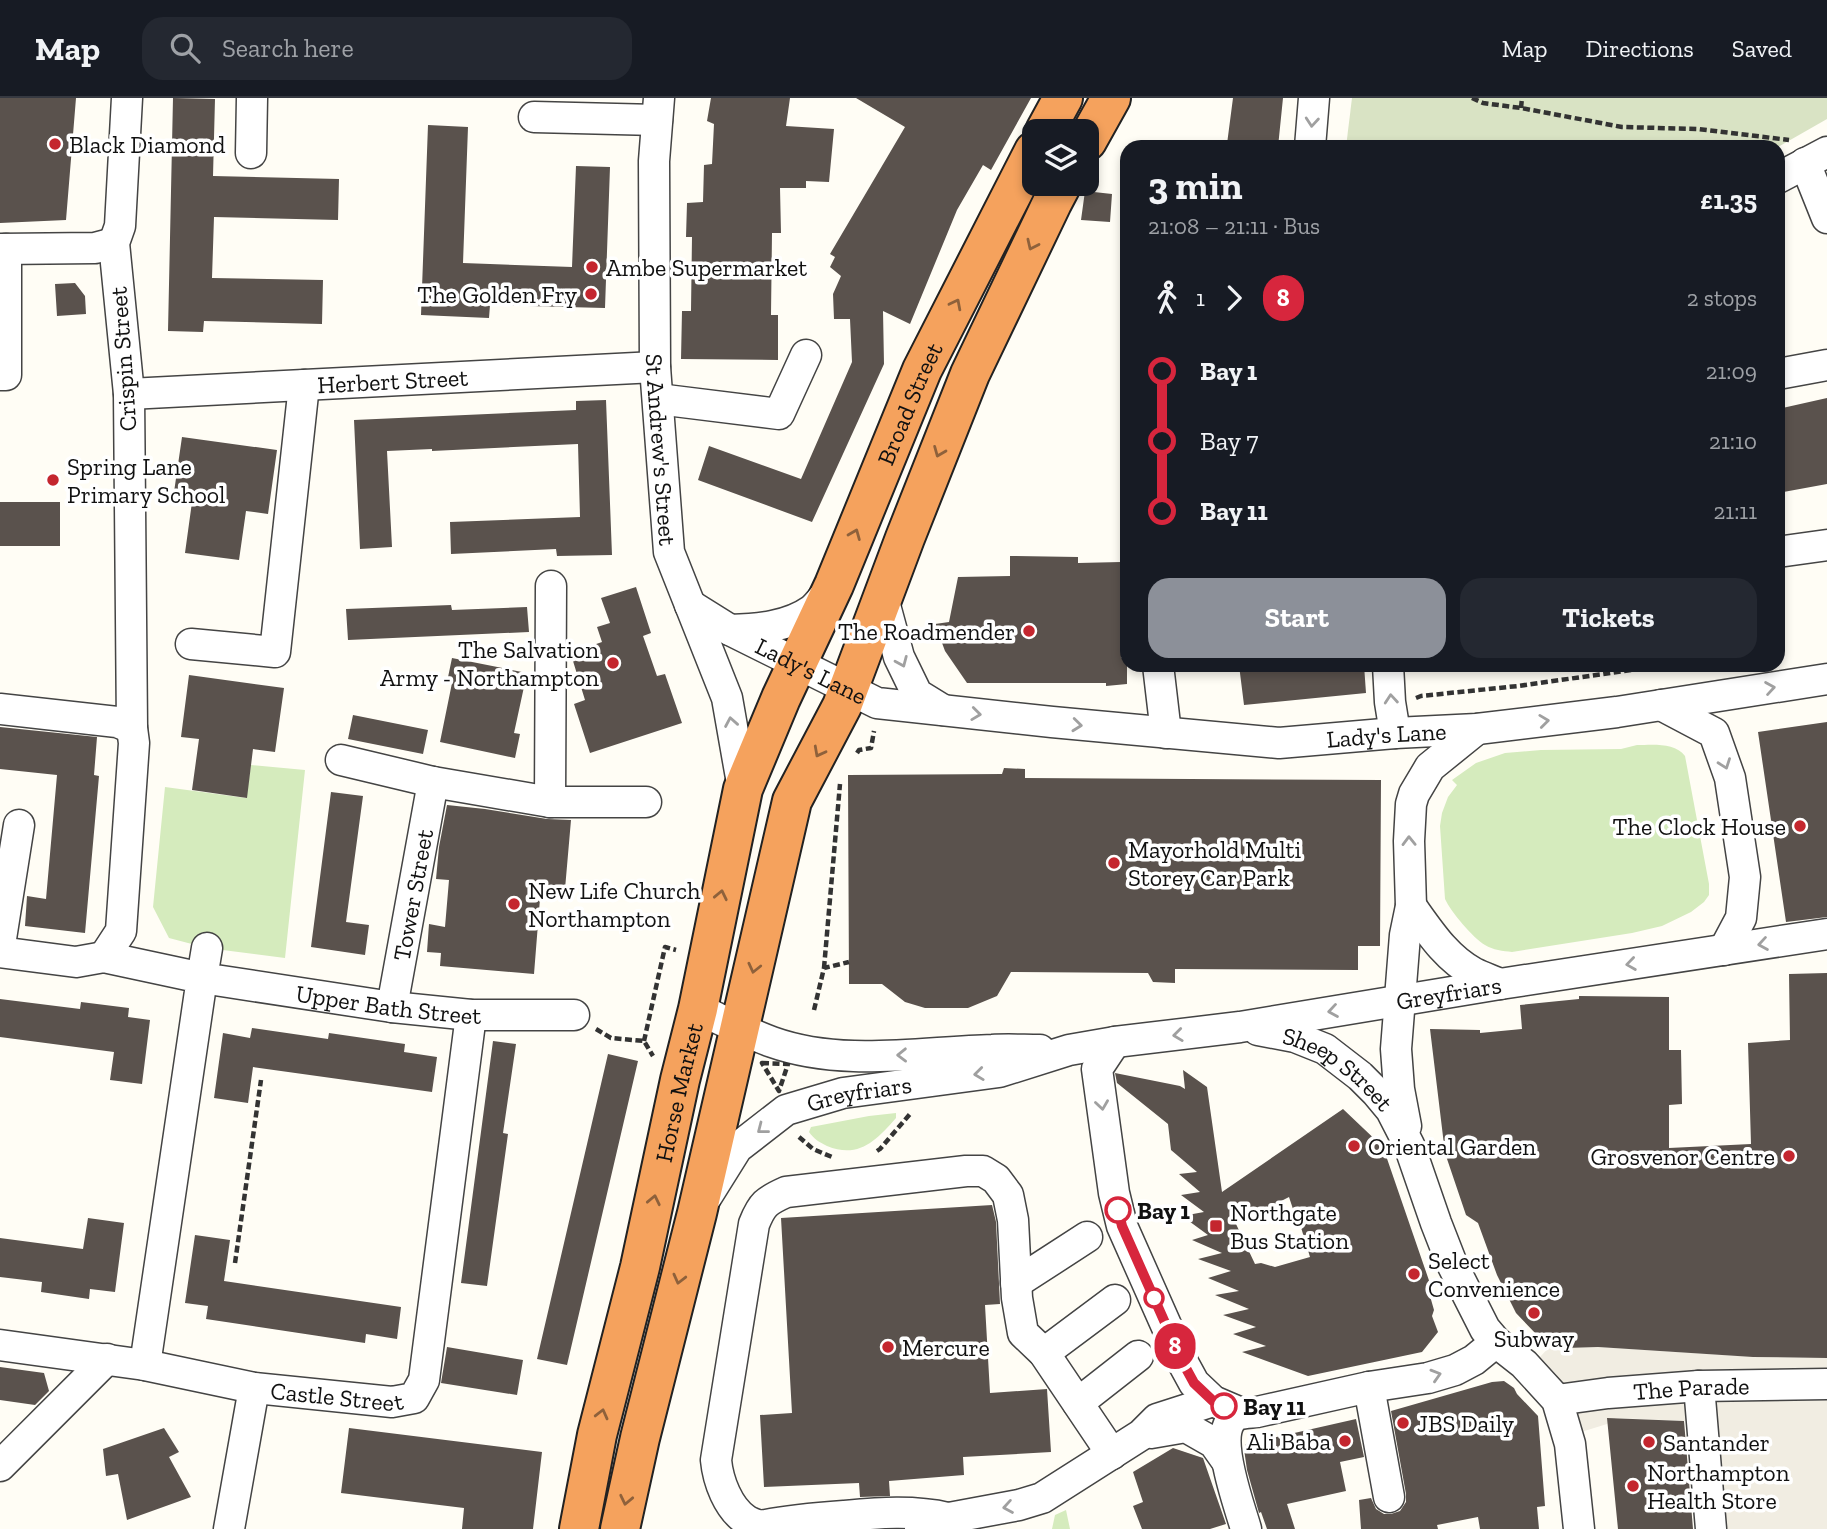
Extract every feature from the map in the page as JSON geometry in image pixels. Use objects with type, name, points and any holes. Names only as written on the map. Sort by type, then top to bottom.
[{"type":"highway","points":[[1052,119],[1063,98]]},
{"type":"highway","points":[[1099,120],[1111,98]]},
{"type":"highway","name":"Broad Street","points":[[797,664],[834,584],[922,370],[1022,174]]},
{"type":"highway","name":"Horse Market","points":[[620,1529],[741,1028],[792,801],[842,706],[970,374],[1056,196]]},
{"type":"highway","name":"Horse Market","points":[[579,1529],[597,1435],[640,1267],[698,1009],[743,789],[797,664]]},
{"type":"street","name":"Crispin Street","points":[[104,957],[121,931],[134,743],[129,394],[114,243],[120,226],[127,98]]},
{"type":"street","points":[[251,153],[252,98]]},
{"type":"street","points":[[1311,140],[1314,98]]},
{"type":"street","points":[[534,117],[658,109]]},
{"type":"street","name":"St Andrew's Street","points":[[658,109],[654,161],[655,367],[669,552],[727,698],[743,789]]},
{"type":"street","points":[[1785,174],[1816,157],[1827,218]]},
{"type":"street","points":[[0,375],[6,375],[3,249],[94,248],[114,243]]},
{"type":"street","points":[[658,399],[779,414],[806,355]]},
{"type":"street","points":[[1785,373],[1827,365]]},
{"type":"street","name":"Herbert Street","points":[[129,394],[655,367]]},
{"type":"street","points":[[191,644],[275,652],[304,385]]},
{"type":"street","points":[[1785,551],[1827,545]]},
{"type":"street","points":[[730,630],[781,625],[813,610],[834,584]]},
{"type":"street","points":[[550,802],[551,586]]},
{"type":"street","name":"Lady's Lane","points":[[883,598],[899,657],[917,694],[943,710]]},
{"type":"street","name":"Lady's Lane","points":[[690,605],[730,630],[877,703],[1279,743],[1477,729],[1661,705],[1827,679]]},
{"type":"street","points":[[1159,672],[1166,733]]},
{"type":"street","points":[[1388,672],[1395,733]]},
{"type":"street","points":[[1661,705],[1714,733],[1730,778],[1745,877],[1741,918],[1724,950]]},
{"type":"street","points":[[0,709],[117,722],[132,728]]},
{"type":"street","points":[[1401,1000],[1405,935],[1412,906],[1409,821],[1414,794],[1430,767],[1477,729]]},
{"type":"street","points":[[341,761],[433,782],[550,802],[646,802]]},
{"type":"street","name":"Tower Street","points":[[393,1007],[433,782]]},
{"type":"street","points":[[0,945],[19,825]]},
{"type":"street","points":[[1412,906],[1453,960],[1500,984]]},
{"type":"street","name":"Greyfriars","points":[[697,1213],[737,1148],[786,1110],[843,1093],[999,1072],[1069,1051],[1115,1042],[1240,1027],[1827,934]]},
{"type":"street","points":[[145,1365],[206,948]]},
{"type":"street","name":"Upper Bath Street","points":[[0,952],[76,962],[104,957],[202,978],[393,1007],[471,1015],[574,1015]]},
{"type":"street","name":"Sheep Street","points":[[1401,1000],[1396,1049],[1399,1089],[1409,1145]]},
{"type":"street","name":"Greyfriars","points":[[698,1009],[773,1043],[850,1056],[926,1055],[991,1050],[1069,1051]]},
{"type":"street","name":"Castle Street","points":[[0,1345],[145,1365],[254,1388],[392,1402],[414,1398],[425,1380],[471,1015]]},
{"type":"street","name":"Sheep Street","points":[[1240,1027],[1295,1037],[1325,1049],[1376,1091],[1391,1110],[1409,1145],[1452,1264],[1485,1329],[1496,1342],[1524,1363],[1558,1400]]},
{"type":"street","points":[[1115,1042],[1097,1069],[1114,1193],[1122,1226],[1182,1361],[1194,1383],[1213,1401],[1241,1413],[1257,1412],[1369,1387],[1428,1378],[1455,1370],[1474,1360],[1496,1342]]},
{"type":"street","points":[[949,1518],[925,1513],[898,1512],[786,1521],[764,1528],[746,1520],[725,1518],[716,1461],[754,1224],[760,1208],[771,1199],[786,1192],[967,1171],[983,1171],[996,1179],[1008,1195],[1013,1220],[1017,1298],[1023,1333],[1044,1353],[1112,1454]]},
{"type":"street","points":[[1016,1283],[1087,1237]]},
{"type":"street","points":[[1044,1353],[1115,1300]]},
{"type":"street","points":[[1078,1403],[1138,1356]]},
{"type":"street","points":[[0,1466],[107,1359]]},
{"type":"street","name":"The Parade","points":[[1558,1400],[1699,1386],[1827,1384]]},
{"type":"street","points":[[1699,1386],[1712,1529]]},
{"type":"street","points":[[1369,1387],[1388,1497]]},
{"type":"street","points":[[229,1529],[254,1388]]},
{"type":"street","points":[[1558,1400],[1570,1444],[1579,1529]]},
{"type":"street","points":[[920,1529],[949,1518],[1042,1498],[1141,1435],[1157,1419],[1213,1401]]},
{"type":"street","points":[[1241,1413],[1231,1420],[1226,1436],[1226,1460],[1246,1529]]},
{"type":"street","points":[[1141,1435],[1186,1427],[1214,1443],[1226,1460]]},
{"type":"path","points":[[1472,98],[1483,103],[1622,127],[1698,129],[1792,140],[1816,157]]},
{"type":"path","points":[[1521,108],[1522,98]]},
{"type":"path","points":[[1411,701],[1421,696],[1617,672]]},
{"type":"path","points":[[853,758],[859,750],[871,748],[874,730]]},
{"type":"path","points":[[814,1010],[824,968],[841,772]]},
{"type":"path","points":[[664,1061],[653,1057],[644,1041],[665,947],[678,951]]},
{"type":"path","points":[[824,968],[849,962]]},
{"type":"path","points":[[574,1015],[611,1038],[644,1041]]},
{"type":"path","points":[[235,1263],[261,1080]]},
{"type":"path","points":[[871,1154],[880,1149],[919,1107]]},
{"type":"path","points":[[799,1137],[813,1149],[838,1159]]},
{"type":"green space","points":[[1352,98],[1827,98],[1827,119],[1785,143],[1785,140],[1347,140]]},
{"type":"green space","points":[[1637,745],[1669,746],[1685,756],[1709,884],[1709,895],[1704,902],[1691,912],[1662,926],[1632,933],[1512,952],[1491,948],[1480,942],[1452,911],[1445,899],[1440,826],[1448,797],[1457,785],[1452,780],[1476,763],[1505,753],[1621,749]]},
{"type":"green space","points":[[251,765],[305,770],[285,958],[207,948],[169,938],[153,907],[165,787],[246,798]]},
{"type":"green space","points":[[896,1113],[896,1118],[881,1134],[866,1146],[857,1149],[827,1146],[809,1132],[811,1127]]},
{"type":"green space","points":[[1066,1510],[1070,1529],[1052,1529],[1055,1515]]},
{"type":"shaded area","points":[[1553,1343],[1566,1348],[1598,1347],[1755,1357],[1827,1358],[1827,1529],[1697,1529],[1686,1421],[1616,1418],[1607,1424],[1578,1433],[1563,1387],[1556,1374],[1540,1357]]},
{"type":"building","points":[[0,98],[76,98],[66,220],[0,223]]},
{"type":"building","points":[[173,98],[215,99],[213,176],[339,179],[338,220],[214,217],[212,278],[323,280],[322,324],[204,321],[203,332],[168,331]]},
{"type":"building","points":[[711,98],[790,98],[786,126],[834,129],[829,182],[806,181],[806,188],[780,188],[781,233],[772,233],[771,315],[778,315],[778,360],[681,359],[682,311],[691,311],[692,237],[686,237],[687,203],[703,202],[704,165],[712,164],[714,124],[707,121]]},
{"type":"building","points":[[856,98],[1031,98],[991,170],[983,165],[957,210],[910,324],[883,311],[884,364],[812,522],[698,480],[709,446],[801,479],[852,362],[850,319],[834,319],[833,294],[841,276],[830,267],[835,257],[830,254],[905,127]]},
{"type":"building","points":[[1233,98],[1283,98],[1279,140],[1228,140]]},
{"type":"building","points":[[428,125],[468,127],[463,263],[572,267],[576,166],[610,167],[605,308],[490,305],[489,318],[421,315]]},
{"type":"building","points":[[1099,193],[1112,194],[1110,222],[1081,220],[1084,196],[1099,196]]},
{"type":"building","points":[[75,283],[85,296],[86,314],[57,316],[55,284]]},
{"type":"building","points":[[1827,398],[1827,484],[1785,492],[1785,407]]},
{"type":"building","points":[[606,400],[612,555],[557,556],[556,549],[451,554],[450,522],[580,517],[578,444],[387,451],[392,547],[360,549],[354,420],[576,410],[576,401]]},
{"type":"building","points":[[182,437],[277,450],[268,514],[246,511],[239,560],[185,553],[192,502],[173,499]]},
{"type":"building","points":[[0,502],[60,502],[60,546],[0,546]]},
{"type":"building","name":"The Roadmender","points":[[1010,556],[1078,557],[1078,563],[1120,562],[1120,672],[1127,672],[1127,684],[1106,686],[1106,683],[967,683],[945,651],[935,624],[949,622],[958,577],[1010,576]]},
{"type":"building","name":"The Salvation Army - Northampton","points":[[636,587],[651,633],[643,636],[657,676],[665,674],[682,723],[590,753],[574,704],[585,700],[573,661],[573,652],[602,642],[597,627],[610,623],[601,598]]},
{"type":"building","points":[[451,605],[452,610],[527,607],[529,632],[348,640],[346,609]]},
{"type":"building","points":[[452,658],[527,673],[514,733],[520,734],[515,758],[440,742],[452,683],[447,682]]},
{"type":"building","points":[[1240,672],[1364,672],[1366,693],[1244,705]]},
{"type":"building","points":[[189,675],[284,688],[275,752],[253,749],[247,798],[192,790],[199,739],[181,737]]},
{"type":"building","points":[[353,715],[428,730],[423,754],[348,739]]},
{"type":"building","name":"The Clock House","points":[[1827,722],[1827,917],[1786,922],[1758,732]]},
{"type":"building","points":[[0,727],[97,737],[94,775],[99,776],[85,933],[25,926],[27,896],[46,899],[57,775],[0,769]]},
{"type":"building","name":"Mayorhold Multi Storey Car Park","points":[[1004,768],[1025,769],[1025,778],[1381,780],[1380,946],[1358,946],[1358,970],[1175,969],[1175,983],[1153,982],[1148,973],[1011,972],[997,996],[968,1008],[925,1008],[905,1002],[882,984],[849,984],[848,775],[1002,774]]},
{"type":"building","points":[[331,792],[363,796],[346,922],[369,925],[365,955],[311,947]]},
{"type":"building","name":"New Life Church Northampton","points":[[447,805],[571,820],[565,889],[541,886],[534,974],[440,966],[441,953],[427,952],[429,924],[445,927],[449,880],[436,879]]},
{"type":"building","points":[[1827,973],[1827,1358],[1753,1357],[1598,1347],[1566,1348],[1537,1335],[1516,1313],[1497,1275],[1478,1223],[1466,1215],[1445,1153],[1430,1029],[1480,1030],[1480,1033],[1522,1029],[1520,1005],[1579,999],[1579,996],[1669,997],[1669,1050],[1681,1050],[1682,1104],[1669,1105],[1669,1148],[1751,1144],[1748,1043],[1790,1040],[1789,974]]},
{"type":"building","points":[[0,999],[80,1009],[81,1002],[129,1008],[128,1017],[150,1020],[142,1084],[110,1080],[114,1052],[0,1037]]},
{"type":"building","points":[[252,1028],[328,1039],[329,1033],[405,1044],[404,1052],[437,1057],[432,1092],[253,1067],[248,1103],[214,1098],[223,1033],[250,1038]]},
{"type":"building","points":[[493,1041],[516,1044],[503,1133],[508,1134],[487,1286],[461,1283]]},
{"type":"building","points":[[608,1054],[638,1061],[567,1365],[537,1359]]},
{"type":"building","points":[[1183,1070],[1207,1087],[1222,1192],[1343,1109],[1383,1147],[1434,1295],[1430,1296],[1434,1310],[1432,1316],[1438,1332],[1422,1352],[1308,1376],[1242,1352],[1266,1346],[1233,1334],[1256,1327],[1223,1315],[1249,1309],[1215,1295],[1239,1291],[1208,1278],[1231,1271],[1198,1259],[1222,1253],[1192,1240],[1208,1235],[1182,1216],[1204,1212],[1181,1195],[1200,1192],[1179,1174],[1197,1172],[1171,1150],[1168,1124],[1117,1083],[1115,1073],[1185,1089]],"holes":[[[1289,1197],[1294,1212],[1296,1211],[1310,1257],[1275,1267],[1255,1264],[1236,1224]]]},
{"type":"building","name":"Mercure","points":[[992,1205],[996,1222],[1000,1304],[985,1305],[990,1393],[1047,1389],[1051,1452],[963,1457],[964,1475],[889,1481],[890,1496],[860,1497],[859,1483],[764,1487],[760,1415],[792,1413],[781,1218]]},
{"type":"building","points":[[88,1218],[124,1223],[115,1292],[90,1289],[89,1299],[41,1292],[42,1282],[0,1277],[0,1238],[83,1249]]},
{"type":"building","points":[[195,1235],[230,1240],[224,1281],[401,1307],[397,1339],[366,1334],[365,1343],[206,1319],[208,1306],[185,1303]]},
{"type":"building","points":[[447,1347],[523,1360],[517,1395],[441,1383]]},
{"type":"building","points":[[0,1367],[44,1373],[49,1391],[35,1405],[0,1400]]},
{"type":"building","points":[[1504,1381],[1514,1388],[1538,1416],[1545,1506],[1537,1507],[1539,1529],[1480,1529],[1478,1517],[1437,1525],[1438,1529],[1361,1529],[1359,1500],[1371,1498],[1376,1509],[1384,1514],[1400,1511],[1406,1502],[1391,1411],[1492,1382]]},
{"type":"building","points":[[1607,1418],[1684,1421],[1693,1529],[1618,1529]]},
{"type":"building","points":[[1356,1419],[1364,1457],[1340,1462],[1346,1491],[1287,1504],[1295,1529],[1267,1529],[1261,1512],[1259,1513],[1247,1470],[1244,1449],[1246,1444]]},
{"type":"building","points":[[164,1428],[179,1452],[169,1457],[191,1497],[127,1520],[118,1474],[106,1476],[103,1449]]},
{"type":"building","points":[[349,1428],[542,1452],[533,1529],[462,1529],[464,1508],[341,1493]]},
{"type":"building","points":[[1173,1448],[1203,1458],[1226,1524],[1210,1529],[1142,1529],[1133,1506],[1143,1502],[1133,1472]]},
{"type":"bus line","name":"8","points":[[1118,1210],[1122,1226],[1182,1361],[1194,1383],[1213,1401],[1224,1406]]},
{"type":"place","name":"Black Diamond","points":[[55,144]]},
{"type":"place","name":"Ambe Supermarket","points":[[592,267]]},
{"type":"place","name":"The Golden Fry","points":[[591,294]]},
{"type":"place","name":"Spring Lane Primary School","points":[[53,480]]},
{"type":"place","name":"The Roadmender","points":[[1029,631]]},
{"type":"place","name":"The Salvation Army - Northampton","points":[[613,663]]},
{"type":"place","name":"The Clock House","points":[[1800,826]]},
{"type":"place","name":"Mayorhold Multi Storey Car Park","points":[[1114,863]]},
{"type":"place","name":"New Life Church Northampton","points":[[514,904]]},
{"type":"place","name":"Oriental Garden","points":[[1354,1146]]},
{"type":"place","name":"Grosvenor Centre","points":[[1789,1156]]},
{"type":"place","name":"Bay 1","points":[[1118,1210]]},
{"type":"place","name":"Northgate Bus Station","points":[[1216,1226]]},
{"type":"place","name":"Select Convenience","points":[[1414,1274]]},
{"type":"place","name":"Subway","points":[[1534,1313]]},
{"type":"place","name":"Mercure","points":[[888,1347]]},
{"type":"place","name":"Bay 11","points":[[1224,1406]]},
{"type":"place","name":"JBS Daily","points":[[1403,1423]]},
{"type":"place","name":"Ali Baba","points":[[1345,1441]]},
{"type":"place","name":"Santander","points":[[1649,1442]]},
{"type":"place","name":"Northampton Health Store","points":[[1633,1486]]}]
